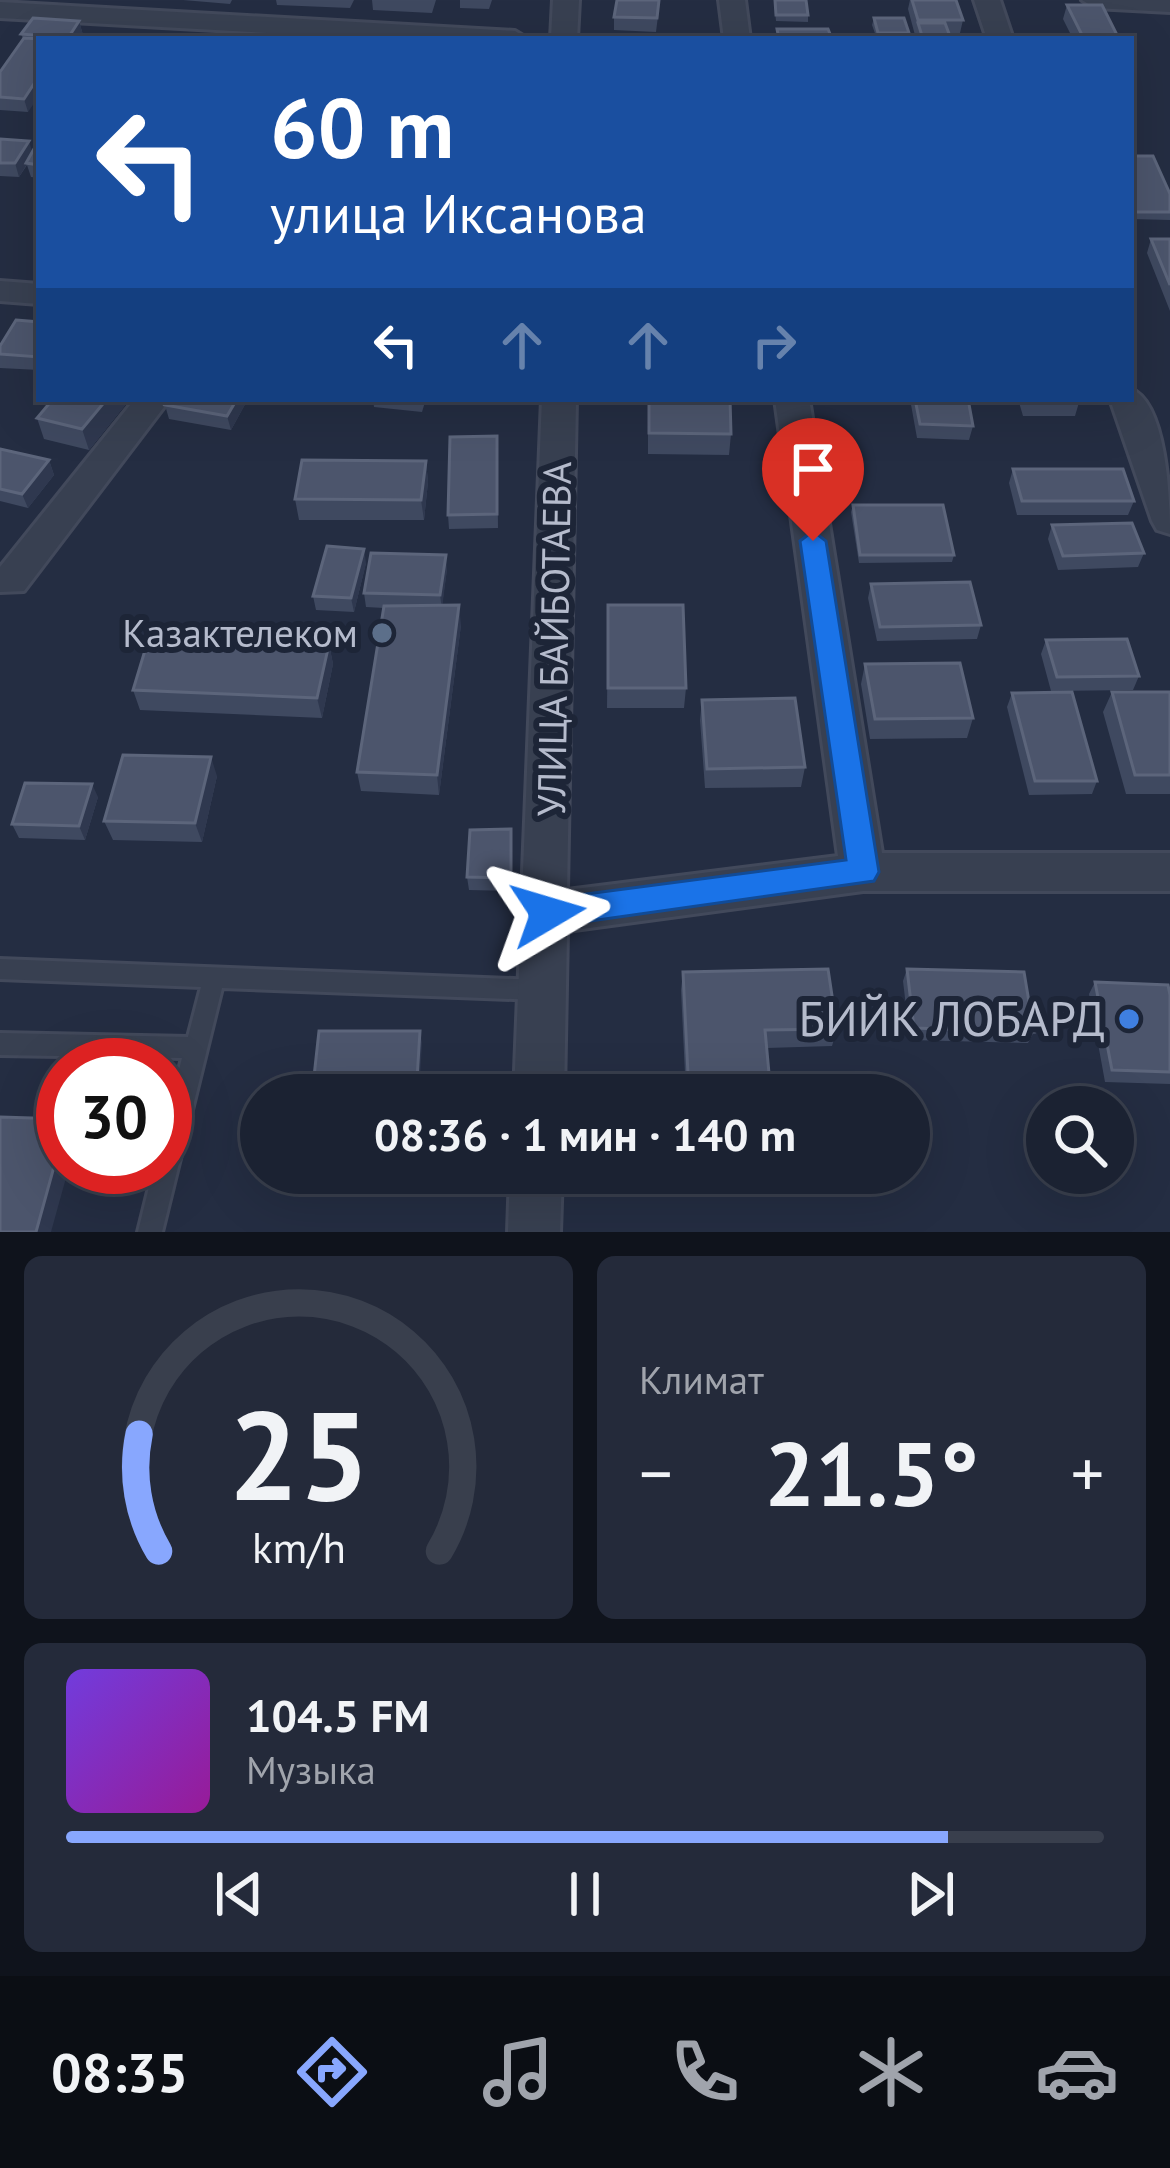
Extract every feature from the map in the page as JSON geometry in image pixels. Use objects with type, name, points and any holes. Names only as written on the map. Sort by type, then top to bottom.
[{"type":"street","points":[[564,36],[566,0]]},
{"type":"street","points":[[732,0],[737,36]]},
{"type":"street","points":[[987,0],[999,36]]},
{"type":"street","points":[[1095,0],[1170,4]]},
{"type":"street","points":[[0,36],[9,10],[463,36]]},
{"type":"street","points":[[0,291],[36,294]]},
{"type":"street","points":[[10,581],[151,402]]},
{"type":"street","name":"УЛИЦА БАЙБОТАЕВА","points":[[540,1074],[548,913],[559,402]]},
{"type":"street","points":[[792,402],[863,872]]},
{"type":"street","points":[[1128,402],[1170,521]]},
{"type":"street","points":[[548,913],[863,872],[1170,872]]},
{"type":"street","points":[[534,1232],[535,1194]]},
{"type":"lane","points":[[0,969],[543,990]]},
{"type":"lane","points":[[150,1232],[214,976]]},
{"type":"lane","points":[[0,1044],[196,1048]]},
{"type":"building","points":[[617,0],[659,0],[657,18],[614,17]]},
{"type":"building","points":[[775,0],[806,0],[808,15],[776,15]]},
{"type":"building","points":[[912,0],[956,0],[963,20],[918,20]]},
{"type":"building","points":[[1067,5],[1102,5],[1117,35],[1082,35]]},
{"type":"building","points":[[33,18],[79,21],[69,36],[21,34]]},
{"type":"building","points":[[874,18],[904,18],[909,33],[878,33]]},
{"type":"building","points":[[918,23],[945,23],[950,36],[922,36]]},
{"type":"building","points":[[777,29],[828,29],[831,36],[778,36]]},
{"type":"building","points":[[24,38],[36,39],[36,81],[24,99],[0,97],[0,72]]},
{"type":"building","points":[[0,139],[29,141],[15,163],[0,163]]},
{"type":"building","points":[[36,145],[36,165],[26,163]]},
{"type":"building","points":[[1134,156],[1153,156],[1170,194],[1170,212],[1134,212]]},
{"type":"building","points":[[1151,239],[1170,239],[1170,285]]},
{"type":"building","points":[[16,320],[36,322],[36,357],[0,354]]},
{"type":"building","points":[[50,402],[104,402],[82,429],[37,418]]},
{"type":"building","points":[[167,402],[235,402],[227,416],[165,405]]},
{"type":"building","points":[[649,402],[730,402],[731,434],[649,433]]},
{"type":"building","points":[[916,402],[969,402],[973,426],[920,424]]},
{"type":"building","points":[[497,436],[497,514],[448,515],[450,437]]},
{"type":"building","points":[[0,449],[49,460],[22,494],[0,489]]},
{"type":"building","points":[[302,460],[426,461],[421,500],[295,499]]},
{"type":"building","points":[[1013,469],[1123,469],[1134,501],[1022,501]]},
{"type":"building","points":[[853,505],[943,505],[954,555],[860,555]]},
{"type":"building","points":[[1132,523],[1144,553],[1063,556],[1052,525]]},
{"type":"building","points":[[327,546],[364,549],[351,598],[313,596]]},
{"type":"building","points":[[371,553],[446,555],[440,595],[364,593]]},
{"type":"building","points":[[970,582],[981,625],[880,627],[871,584]]},
{"type":"building","points":[[459,605],[437,775],[357,772],[384,606]]},
{"type":"building","points":[[608,605],[683,605],[686,688],[608,688]]},
{"type":"building","points":[[149,637],[329,644],[317,698],[133,690]]},
{"type":"building","points":[[1127,639],[1139,676],[1057,677],[1046,640]]},
{"type":"building","points":[[960,663],[973,718],[875,719],[865,664]]},
{"type":"building","points":[[1072,692],[1097,781],[1035,781],[1012,693]]},
{"type":"building","points":[[1112,692],[1170,692],[1170,775],[1135,775]]},
{"type":"building","points":[[795,698],[805,767],[707,769],[702,700]]},
{"type":"building","points":[[123,755],[211,757],[195,823],[104,821]]},
{"type":"building","points":[[25,783],[92,784],[79,826],[12,824]]},
{"type":"building","points":[[511,829],[511,878],[467,877],[470,830]]},
{"type":"building","points":[[828,969],[837,1029],[765,1030],[769,1074],[688,1074],[683,972]]},
{"type":"building","points":[[907,969],[1024,972],[1034,1032],[914,1028]]},
{"type":"building","name":"БИЙК ЛОБАРД","points":[[1095,982],[1168,985],[1170,1072],[1112,1070]]},
{"type":"building","points":[[319,1031],[420,1031],[417,1074],[314,1074]]},
{"type":"building","points":[[0,1117],[36,1118],[36,1194],[46,1194],[36,1232],[0,1232]]},
{"type":"place","name":"Казактелеком","points":[[382,633]]},
{"type":"place","name":"БИЙК ЛОБАРД","points":[[1129,1019]]},
{"type":"route","points":[[548,913],[863,872],[813,541]]}]
